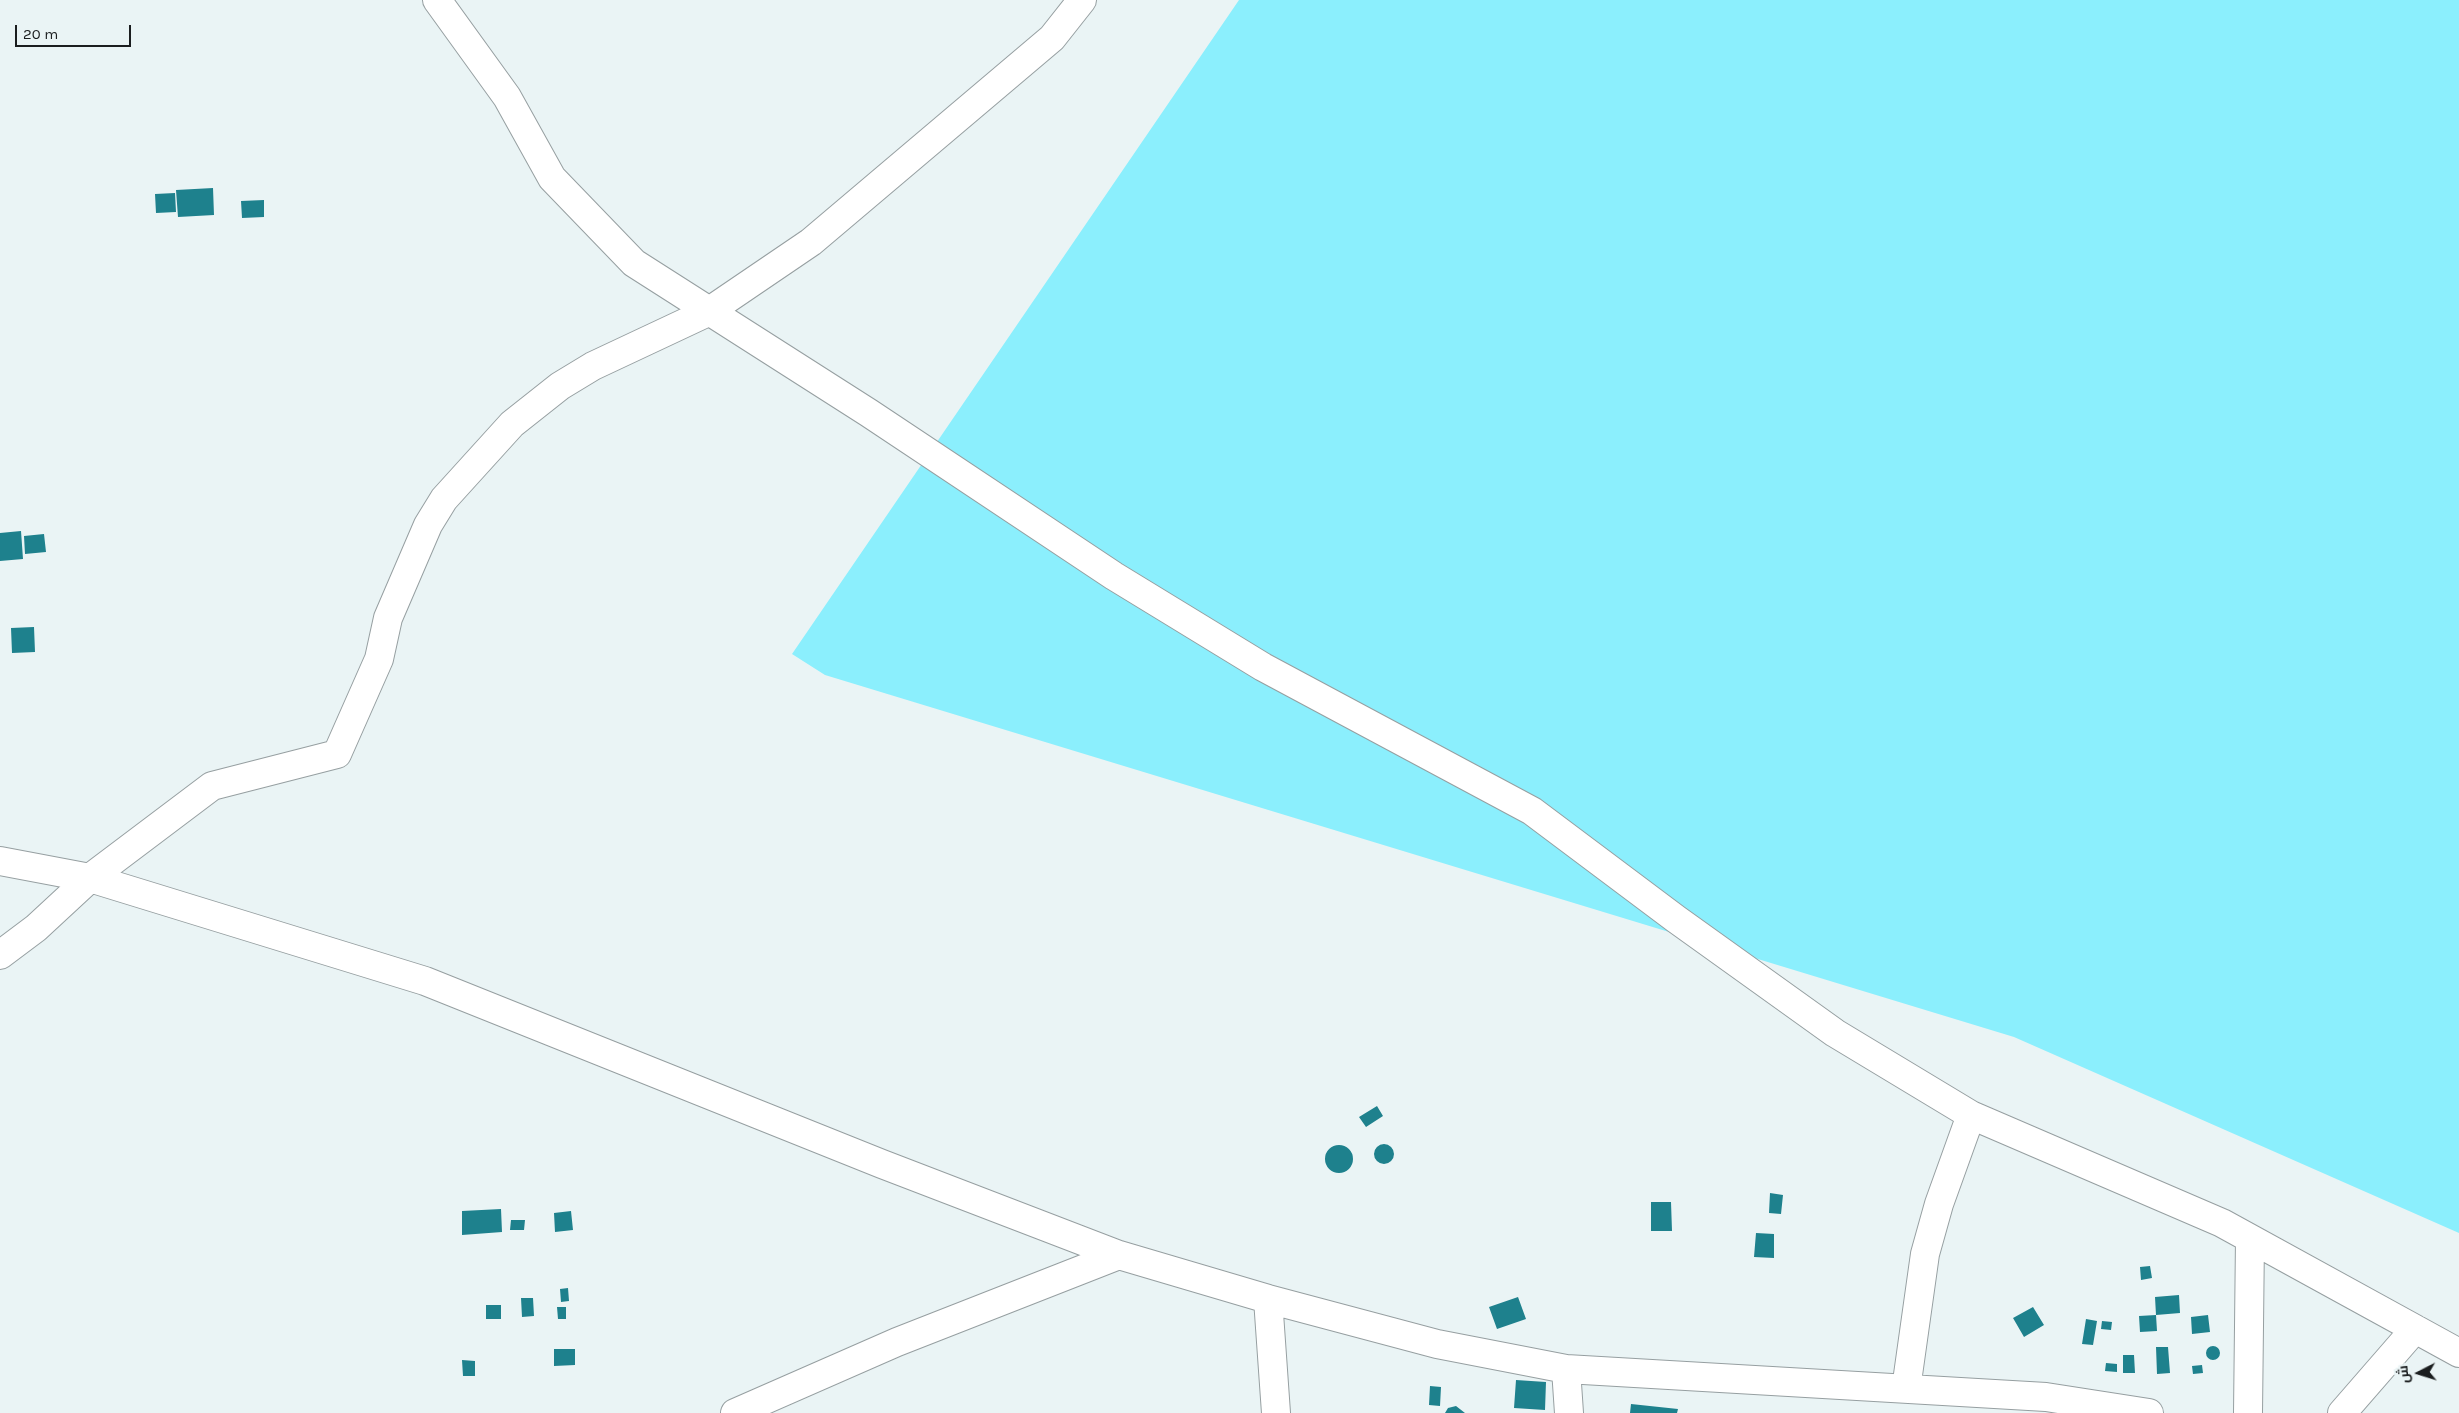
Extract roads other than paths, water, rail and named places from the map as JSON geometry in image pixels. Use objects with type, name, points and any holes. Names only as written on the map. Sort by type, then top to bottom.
[{"type":"street","points":[[437,0],[508,97],[552,178],[634,264],[869,413],[1114,576],[1263,667],[1532,811],[1676,919],[1835,1033],[1971,1115],[2213,1220],[2459,1353]]},
{"type":"street","points":[[0,955],[36,928],[90,878],[212,786],[337,754],[379,660],[388,618],[428,525],[444,499],[512,424],[560,386],[593,366],[708,312],[811,242],[1052,38],[1082,0]]},
{"type":"street","points":[[0,861],[90,878],[425,981],[873,1160],[1119,1255],[1268,1299],[1437,1344],[1566,1369],[2046,1397],[2149,1413]]},
{"type":"street","points":[[1906,1389],[1925,1254],[1939,1204],[1971,1115]]},
{"type":"street","points":[[2248,1413],[2250,1239]]},
{"type":"street","points":[[735,1413],[897,1342],[1119,1255]]},
{"type":"street","points":[[1268,1299],[1276,1413]]},
{"type":"street","points":[[2342,1413],[2415,1329]]},
{"type":"street","points":[[1566,1369],[1569,1413]]}]
